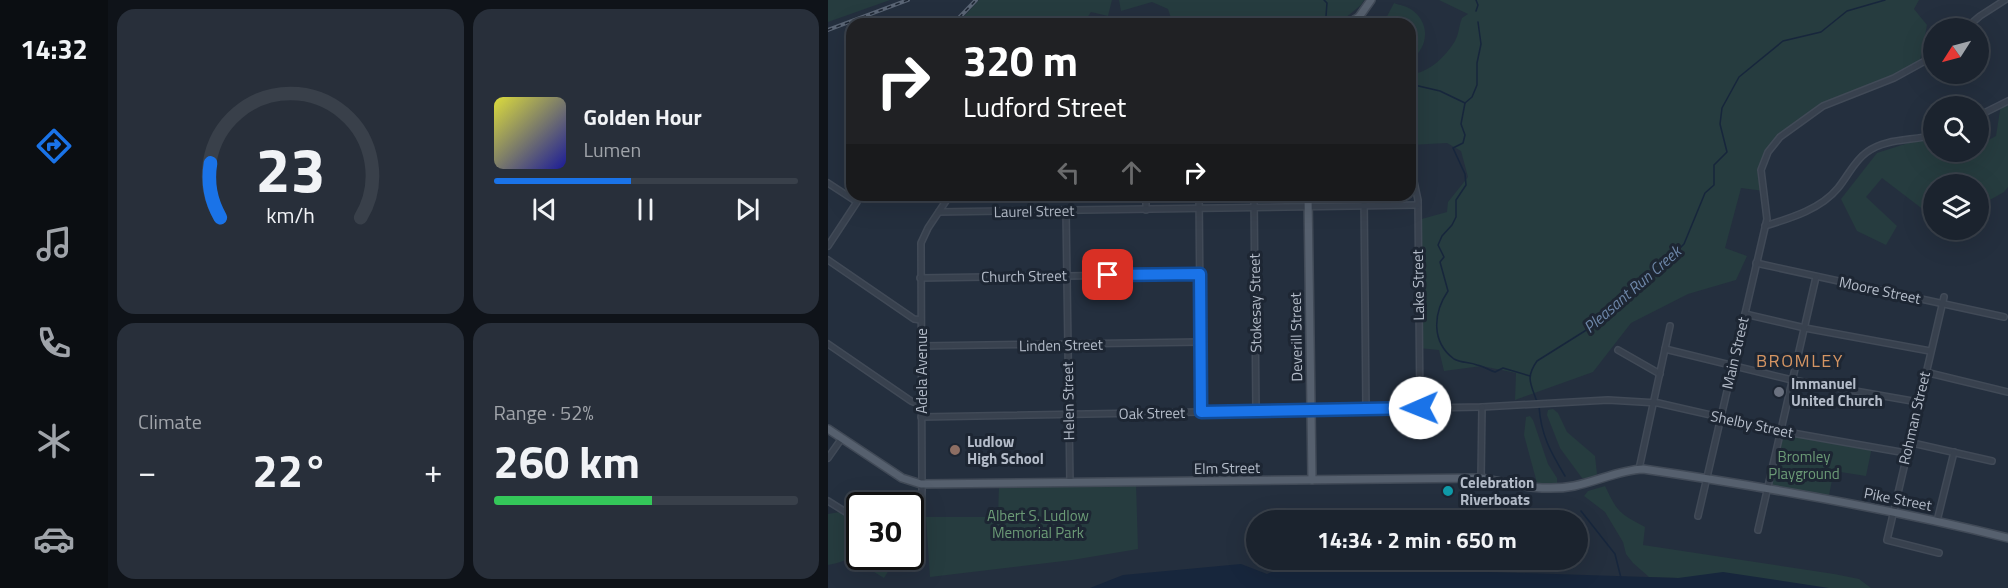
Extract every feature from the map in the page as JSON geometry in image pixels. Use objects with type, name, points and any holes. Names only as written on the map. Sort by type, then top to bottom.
[{"type":"main road","points":[[1357,18],[1371,0]]},
{"type":"main road","name":"Deverill Street","points":[[1308,201],[1312,480]]},
{"type":"main road","name":"Elm Street","points":[[828,429],[902,478],[921,484],[1481,478],[1536,488],[1566,487],[1639,469]]},
{"type":"main road","name":"Pike Street","points":[[1639,469],[1705,478],[1892,512],[2008,538]]},
{"type":"street","points":[[1978,18],[2005,0]]},
{"type":"street","name":"Main Street","points":[[1698,516],[1765,226],[1767,207],[1761,170],[1768,152],[1776,142],[1823,106],[1894,78],[1923,62]]},
{"type":"street","points":[[1989,110],[2008,100]]},
{"type":"street","points":[[1765,226],[1823,202],[1838,188],[1860,157],[1875,147],[1888,142],[1923,137]]},
{"type":"street","points":[[828,183],[846,195]]},
{"type":"street","name":"Lake Street","points":[[1416,188],[1420,408]]},
{"type":"street","points":[[828,246],[857,202],[855,201]]},
{"type":"street","name":"Adela Avenue","points":[[921,492],[921,243],[946,201]]},
{"type":"street","points":[[1146,201],[1146,210]]},
{"type":"street","points":[[1199,201],[1201,412]]},
{"type":"street","name":"Stokesay Street","points":[[1254,201],[1256,411]]},
{"type":"street","points":[[1364,201],[1366,409]]},
{"type":"street","name":"Laurel Street","points":[[939,212],[1418,205]]},
{"type":"street","name":"Helen Street","points":[[1066,211],[1070,483]]},
{"type":"street","points":[[828,260],[914,319],[921,320]]},
{"type":"street","name":"Moore Street","points":[[1756,263],[1816,277],[1943,300],[2004,317]]},
{"type":"street","name":"Church Street","points":[[920,278],[1200,274]]},
{"type":"street","points":[[1758,530],[1816,277]]},
{"type":"street","name":"Rohman Street","points":[[1940,553],[1887,540],[1908,442],[1943,300]]},
{"type":"street","points":[[1745,314],[1804,328],[1930,351]]},
{"type":"street","points":[[1639,469],[1670,326]]},
{"type":"street","name":"Linden Street","points":[[921,346],[1200,342]]},
{"type":"street","points":[[828,344],[911,401],[921,405]]},
{"type":"street","points":[[1618,350],[1660,374]]},
{"type":"street","points":[[1665,350],[1792,380],[1918,402]]},
{"type":"street","points":[[1925,372],[2008,392]]},
{"type":"street","name":"Oak Street","points":[[921,417],[1482,407],[1598,400]]},
{"type":"street","name":"Shelby Street","points":[[1598,400],[1653,402],[1781,431],[1906,453]]},
{"type":"street","points":[[1481,478],[1482,407]]},
{"type":"street","points":[[828,458],[842,438]]},
{"type":"street","points":[[1908,442],[1992,461]]},
{"type":"street","points":[[1937,521],[1954,452]]},
{"type":"street","points":[[828,501],[846,512]]},
{"type":"green space","points":[[828,0],[890,0],[828,22]]},
{"type":"green space","points":[[979,0],[1112,0],[1108,16],[1091,12],[1087,18],[962,18]]},
{"type":"green space","points":[[1119,0],[1364,0],[1345,18],[1171,18],[1168,9],[1152,2],[1121,11]]},
{"type":"green space","points":[[1439,0],[1919,0],[1914,9],[1923,20],[1923,45],[1919,65],[1823,106],[1780,137],[1768,152],[1761,170],[1764,191],[1741,188],[1725,248],[1747,256],[1736,280],[1688,294],[1631,323],[1593,372],[1515,400],[1516,373],[1482,366],[1444,371],[1439,350],[1419,348],[1418,220],[1447,212],[1448,202],[1468,177],[1461,151],[1447,143],[1416,145],[1416,73],[1430,68],[1442,58],[1455,41],[1462,18],[1468,14]]},
{"type":"green space","points":[[1394,3],[1418,15],[1425,34],[1418,54],[1416,56],[1416,18],[1386,18]]},
{"type":"green space","points":[[2008,101],[2008,187],[2004,192],[1989,200],[1989,174],[1923,174],[1923,209],[1882,178],[1866,197],[1897,226],[1886,245],[1857,231],[1841,199],[1877,153],[1923,138],[1923,162],[1989,162],[1989,140],[1996,136],[2001,104]]},
{"type":"green space","points":[[1553,409],[1558,413],[1567,432],[1595,456],[1597,474],[1591,479],[1582,478],[1560,448],[1547,415],[1548,410]]},
{"type":"green space","points":[[1530,416],[1548,464],[1557,478],[1557,483],[1554,485],[1537,483],[1524,435],[1526,417]]},
{"type":"green space","name":"Bromley Playground","points":[[1781,431],[1872,447],[1866,476],[1834,471],[1828,500],[1767,489]]},
{"type":"green space","name":"Albert S. Ludlow Memorial Park","points":[[1136,483],[1138,549],[1072,560],[930,577],[926,517],[998,517],[999,485]]},
{"type":"green space","points":[[1605,486],[1620,511],[1645,527],[1643,545],[1834,574],[1859,579],[1871,588],[1752,588],[1678,578],[1649,577],[1626,554],[1623,542],[1605,512],[1584,496],[1588,491]]},
{"type":"green space","points":[[840,512],[846,516],[846,559],[828,565],[828,514]]},
{"type":"green space","points":[[871,570],[889,570],[884,578]]},
{"type":"water","points":[[1241,564],[1246,566],[1246,570],[1257,570],[1267,574],[1276,570],[1426,570],[1678,578],[1723,572],[1829,588],[1090,588],[1123,575]]},
{"type":"waterway","points":[[1324,0],[1327,3],[1325,18]]},
{"type":"waterway","points":[[1476,0],[1478,5],[1476,11]]},
{"type":"waterway","name":"Pleasant Run Creek","points":[[1537,402],[1530,377],[1537,361],[1588,329],[1684,244],[1705,193],[1714,185],[1714,165],[1727,152],[1720,124],[1722,108],[1739,77],[1783,41],[1821,32],[1847,11],[1885,0]]},
{"type":"waterway","points":[[1478,22],[1481,44],[1477,63],[1477,85],[1472,97],[1465,103],[1461,124],[1465,135],[1463,143],[1453,148],[1465,174],[1466,185],[1456,200],[1456,217],[1438,245],[1444,257],[1440,262],[1448,291],[1439,309],[1438,336],[1441,344],[1454,359],[1495,372],[1503,368],[1530,376]]},
{"type":"waterway","points":[[1416,85],[1440,91],[1465,103]]},
{"type":"waterway","name":"Pleasant Run Creek","points":[[1539,406],[1547,442],[1565,476]]},
{"type":"waterway","name":"Pleasant Run Creek","points":[[1588,520],[1615,554],[1621,578]]},
{"type":"railway","points":[[860,18],[908,0]]},
{"type":"railway","points":[[959,18],[976,0]]},
{"type":"railway","points":[[828,30],[846,23]]},
{"type":"place","name":"Immanuel United Church","points":[[1779,392]]},
{"type":"place","name":"Ludlow High School","points":[[955,450]]},
{"type":"place","name":"Celebration Riverboats","points":[[1448,491]]},
{"type":"district","name":"BROMLEY","points":[[1800,360]]},
{"type":"route","points":[[1108,275],[1200,274],[1201,412],[1420,408]]}]
